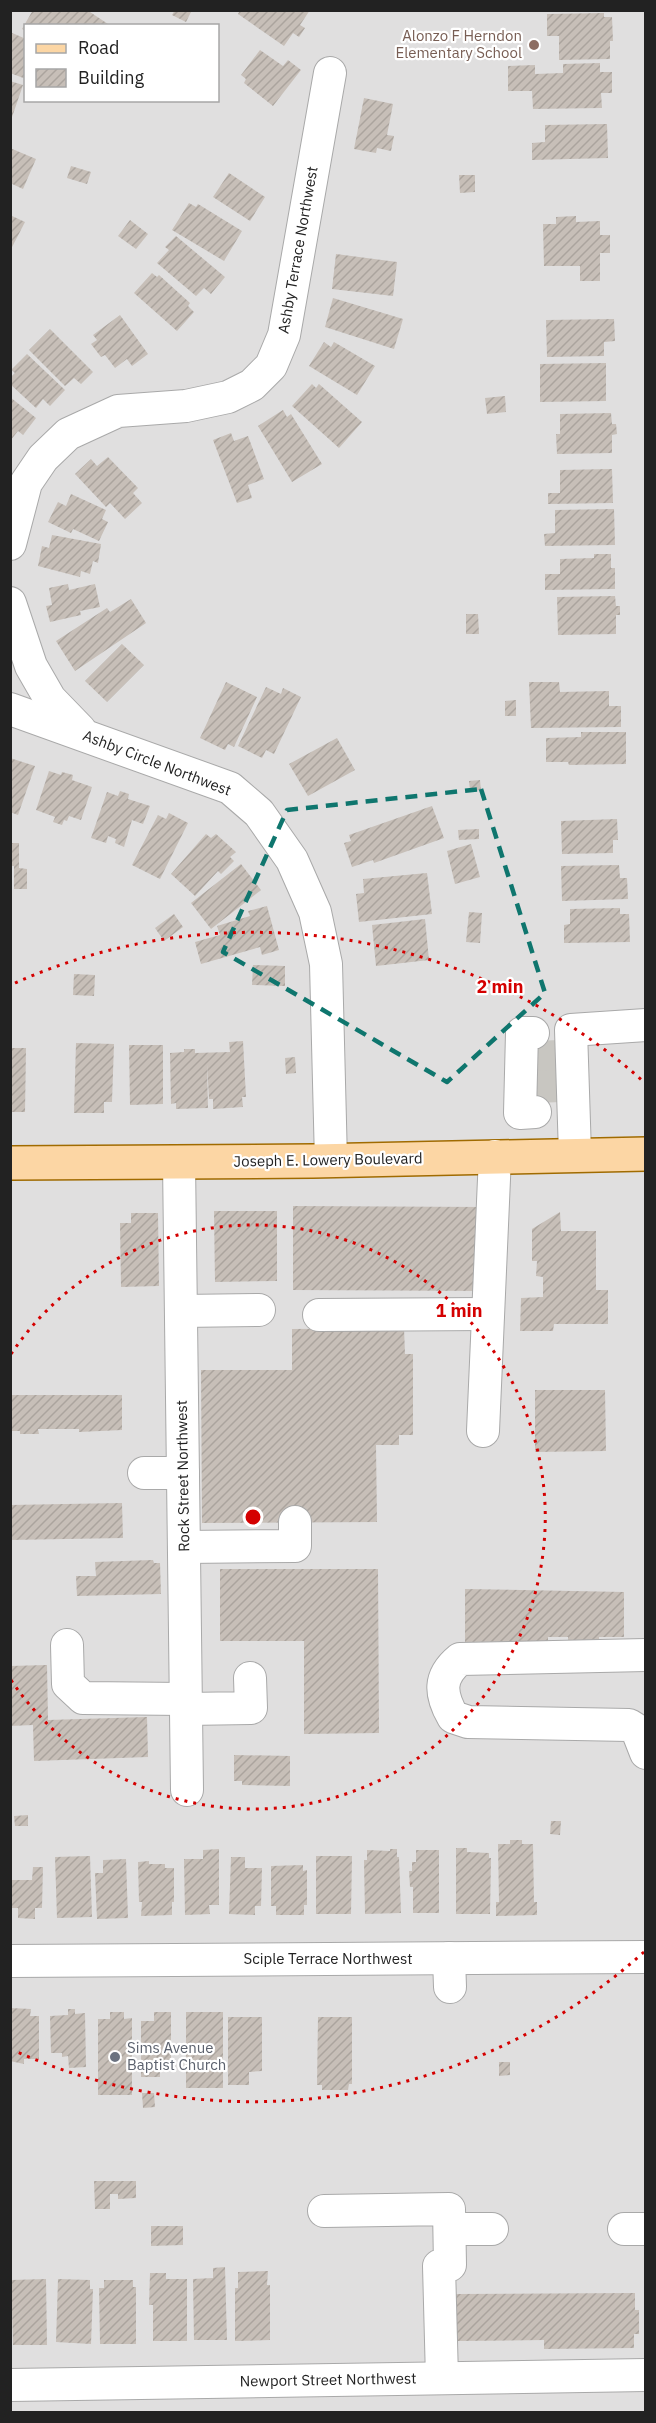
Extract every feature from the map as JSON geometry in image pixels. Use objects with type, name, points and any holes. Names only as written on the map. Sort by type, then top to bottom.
[{"type":"main road","name":"Joseph E. Lowery Boulevard","points":[[10,1163],[331,1161],[645,1154]]},
{"type":"street","name":"Ashby Terrace Northwest","points":[[10,544],[26,483],[43,458],[68,434],[118,411],[186,406],[228,397],[252,385],[271,366],[284,335],[330,73]]},
{"type":"street","points":[[10,603],[31,666],[50,699],[85,735]]},
{"type":"street","name":"Ashby Circle Northwest","points":[[10,709],[230,788],[259,813],[292,860],[315,912],[326,964],[331,1161]]},
{"type":"street","points":[[575,1154],[550,1072],[645,1025]]},
{"type":"street","points":[[483,1431],[495,1156]]},
{"type":"street","name":"Rock Street Northwest","points":[[179,1162],[184,1547],[173,1651],[186,1704],[187,1790]]},
{"type":"street","points":[[181,1311],[259,1310]]},
{"type":"street","points":[[319,1315],[488,1314]]},
{"type":"street","points":[[144,1473],[183,1473]]},
{"type":"street","points":[[184,1547],[295,1546],[295,1522]]},
{"type":"street","points":[[67,1645],[68,1684],[83,1698],[251,1708],[250,1678]]},
{"type":"street","points":[[645,1655],[460,1659],[449,1669],[442,1687],[446,1704],[453,1717],[468,1722],[629,1725],[637,1730],[645,1753]]},
{"type":"street","name":"Sciple Terrace Northwest","points":[[10,1961],[450,1972],[645,1956]]},
{"type":"street","points":[[324,2211],[449,2209],[450,2265],[440,2266],[442,2378]]},
{"type":"street","points":[[450,2229],[492,2229]]},
{"type":"street","name":"Newport Street Northwest","points":[[10,2385],[45,2399],[442,2378],[645,2375]]},
{"type":"highlighted area","points":[[481,789],[545,993],[447,1082],[223,952],[287,810]]},
{"type":"shaded area","points":[[11,11],[645,11],[645,2412],[11,2412]]},
{"type":"building","points":[[33,10],[87,10],[108,24],[25,24]]},
{"type":"building","points":[[175,10],[192,10],[186,22],[172,15]]},
{"type":"building","points":[[240,10],[310,10],[300,25],[305,28],[299,37],[293,33],[284,46],[238,14]]},
{"type":"building","points":[[604,13],[604,17],[612,17],[613,41],[610,41],[610,59],[559,60],[559,36],[547,36],[547,14]]},
{"type":"building","points":[[10,32],[24,38],[24,78],[10,73]]},
{"type":"building","points":[[260,50],[283,66],[288,60],[301,70],[273,106],[244,83],[246,79],[241,75]]},
{"type":"building","points":[[600,63],[600,72],[612,72],[612,93],[601,93],[602,108],[533,109],[532,91],[508,91],[508,66],[535,65],[535,74],[563,73],[563,64]]},
{"type":"building","points":[[10,81],[23,85],[11,120],[10,120]]},
{"type":"building","points":[[364,98],[393,104],[387,135],[394,136],[391,151],[377,148],[376,153],[354,149]]},
{"type":"building","points":[[607,124],[608,158],[532,160],[532,143],[545,142],[545,125]]},
{"type":"building","points":[[10,148],[36,159],[23,189],[10,183]]},
{"type":"building","points":[[71,166],[91,172],[87,184],[67,178]]},
{"type":"building","points":[[229,173],[265,197],[250,221],[213,197]]},
{"type":"building","points":[[459,175],[475,175],[475,192],[460,193]]},
{"type":"building","points":[[189,203],[196,207],[198,204],[242,231],[224,261],[172,230]]},
{"type":"building","points":[[10,215],[25,222],[10,251]]},
{"type":"building","points":[[576,216],[576,222],[600,221],[600,235],[610,235],[610,253],[600,253],[600,281],[580,281],[580,266],[544,266],[543,224],[556,224],[556,217]]},
{"type":"building","points":[[130,220],[148,234],[136,249],[118,236]]},
{"type":"building","points":[[176,236],[225,277],[211,294],[204,288],[196,296],[157,263],[169,250],[165,247]]},
{"type":"building","points":[[336,254],[397,262],[393,296],[332,289]]},
{"type":"building","points":[[152,273],[157,277],[159,275],[190,303],[188,306],[194,312],[177,331],[134,293]]},
{"type":"building","points":[[333,298],[403,319],[394,349],[325,327]]},
{"type":"building","points":[[120,315],[148,354],[132,366],[127,359],[115,368],[105,355],[101,357],[91,344],[97,340],[93,335]]},
{"type":"building","points":[[614,319],[615,341],[604,342],[604,356],[547,357],[546,320]]},
{"type":"building","points":[[50,329],[93,372],[81,384],[74,378],[65,386],[29,350]]},
{"type":"building","points":[[324,342],[331,347],[334,342],[375,366],[357,395],[309,366]]},
{"type":"building","points":[[27,354],[65,390],[50,406],[43,399],[36,408],[10,384],[10,378],[15,373],[11,370]]},
{"type":"building","points":[[606,363],[606,401],[540,402],[540,364]]},
{"type":"building","points":[[312,384],[316,388],[319,384],[362,422],[339,448],[292,406]]},
{"type":"building","points":[[505,396],[506,412],[487,414],[485,398]]},
{"type":"building","points":[[10,397],[36,418],[23,435],[18,431],[10,441]]},
{"type":"building","points":[[283,410],[287,417],[291,414],[322,464],[292,482],[258,426]]},
{"type":"building","points":[[611,413],[612,424],[616,424],[617,434],[612,435],[612,453],[557,454],[556,434],[560,434],[560,414]]},
{"type":"building","points":[[231,433],[234,441],[248,436],[264,479],[248,485],[252,498],[237,503],[213,440]]},
{"type":"building","points":[[108,457],[138,488],[133,493],[142,503],[125,519],[110,503],[106,507],[75,474],[91,459],[97,466]]},
{"type":"building","points":[[612,469],[613,503],[548,504],[548,493],[560,493],[560,470]]},
{"type":"building","points":[[71,494],[106,510],[102,519],[108,522],[99,541],[73,529],[71,533],[48,522],[58,502],[66,506]]},
{"type":"building","points":[[614,509],[615,545],[545,546],[544,534],[555,533],[555,510]]},
{"type":"building","points":[[52,535],[101,544],[98,563],[93,561],[90,574],[81,571],[80,577],[38,566],[42,546],[49,548]]},
{"type":"building","points":[[594,554],[611,554],[611,568],[615,568],[615,589],[545,590],[545,574],[560,574],[560,559],[594,558]]},
{"type":"building","points":[[68,584],[69,590],[95,584],[100,607],[80,611],[81,615],[50,622],[46,606],[52,605],[49,588]]},
{"type":"building","points":[[615,596],[616,606],[620,606],[620,615],[616,615],[616,634],[558,635],[557,597]]},
{"type":"building","points":[[131,599],[146,623],[75,671],[56,641],[107,608],[110,612]]},
{"type":"building","points":[[466,614],[478,614],[479,634],[466,634]]},
{"type":"building","points":[[122,644],[144,665],[107,702],[85,681]]},
{"type":"building","points":[[226,682],[257,697],[234,747],[228,744],[225,750],[200,738]]},
{"type":"building","points":[[529,682],[559,682],[560,692],[609,691],[609,706],[621,706],[621,727],[531,728]]},
{"type":"building","points":[[266,687],[281,694],[283,688],[301,697],[274,754],[266,750],[262,758],[238,746]]},
{"type":"building","points":[[516,700],[516,716],[505,716],[505,701]]},
{"type":"building","points":[[581,732],[626,732],[626,764],[569,765],[568,762],[546,762],[546,738],[581,737]]},
{"type":"building","points":[[337,738],[355,770],[308,796],[289,764]]},
{"type":"building","points":[[10,758],[35,766],[18,815],[10,812]]},
{"type":"building","points":[[49,771],[61,775],[62,772],[73,775],[72,780],[92,787],[81,820],[69,816],[62,825],[53,822],[55,817],[36,810]]},
{"type":"building","points":[[480,780],[481,790],[470,791],[469,781]]},
{"type":"building","points":[[120,791],[129,794],[128,799],[150,806],[143,824],[132,820],[124,847],[115,843],[116,839],[108,836],[106,843],[91,838],[107,792],[118,796]]},
{"type":"building","points":[[432,806],[444,838],[374,863],[373,860],[352,867],[344,843],[351,841],[349,835]]},
{"type":"building","points":[[169,813],[188,823],[160,879],[132,865],[158,815],[166,819]]},
{"type":"building","points":[[617,819],[618,840],[613,840],[613,853],[562,854],[561,821]]},
{"type":"building","points":[[479,829],[479,839],[459,840],[458,830]]},
{"type":"building","points":[[206,834],[211,838],[216,834],[236,852],[230,857],[234,861],[221,874],[218,871],[195,896],[171,874]]},
{"type":"building","points":[[10,843],[19,843],[19,868],[27,869],[27,889],[14,889],[14,866],[10,866]]},
{"type":"building","points":[[471,844],[480,877],[455,884],[447,851]]},
{"type":"building","points":[[241,864],[261,890],[211,929],[191,903]]},
{"type":"building","points":[[619,865],[620,878],[627,878],[628,899],[562,901],[561,866]]},
{"type":"building","points":[[427,873],[432,914],[359,922],[356,894],[364,893],[363,879]]},
{"type":"building","points":[[267,906],[279,950],[262,955],[260,947],[201,964],[195,942],[220,935],[217,926],[250,916],[248,911]]},
{"type":"building","points":[[620,908],[620,914],[629,914],[630,942],[564,943],[564,925],[570,924],[570,909]]},
{"type":"building","points":[[469,912],[482,913],[480,943],[466,942]]},
{"type":"building","points":[[174,914],[183,927],[164,941],[155,928]]},
{"type":"building","points":[[425,919],[429,960],[376,966],[372,925]]},
{"type":"building","points":[[253,965],[285,966],[285,986],[252,985]]},
{"type":"building","points":[[74,974],[95,975],[94,996],[73,995]]},
{"type":"building","points":[[243,1041],[246,1097],[242,1097],[243,1107],[213,1109],[213,1099],[209,1099],[207,1064],[208,1108],[176,1109],[176,1103],[171,1104],[170,1053],[184,1052],[184,1049],[195,1049],[195,1053],[230,1052],[229,1042]]},
{"type":"building","points":[[76,1043],[114,1044],[112,1102],[104,1102],[104,1113],[74,1113]]},
{"type":"building","points":[[129,1045],[163,1045],[163,1104],[130,1105]]},
{"type":"building","points":[[10,1048],[26,1048],[25,1112],[10,1112]]},
{"type":"building","points":[[295,1057],[296,1073],[286,1074],[285,1058]]},
{"type":"building","points":[[293,1206],[483,1207],[482,1291],[293,1290]]},
{"type":"building","points":[[214,1211],[277,1211],[277,1281],[215,1282]]},
{"type":"building","points":[[560,1212],[561,1231],[596,1231],[596,1290],[608,1290],[608,1324],[554,1324],[553,1331],[520,1331],[521,1298],[543,1297],[543,1277],[536,1276],[537,1261],[532,1261],[532,1229]]},
{"type":"building","points":[[131,1213],[158,1213],[159,1286],[121,1287],[120,1223],[131,1223]]},
{"type":"building","points":[[404,1328],[405,1354],[413,1354],[413,1435],[399,1435],[399,1445],[376,1445],[377,1522],[202,1523],[201,1370],[292,1370],[292,1329]]},
{"type":"building","points":[[535,1390],[605,1390],[606,1451],[535,1452]]},
{"type":"building","points":[[10,1395],[122,1395],[122,1430],[79,1432],[79,1429],[38,1429],[39,1434],[20,1434],[20,1431],[10,1431]]},
{"type":"building","points":[[122,1503],[123,1538],[10,1540],[10,1505]]},
{"type":"building","points":[[153,1560],[154,1563],[160,1563],[161,1594],[77,1596],[76,1576],[96,1576],[95,1562]]},
{"type":"building","points":[[220,1569],[378,1569],[379,1733],[304,1734],[304,1641],[220,1641]]},
{"type":"building","points":[[465,1589],[624,1592],[624,1637],[599,1637],[599,1645],[568,1645],[568,1637],[548,1637],[548,1641],[465,1642]]},
{"type":"building","points":[[47,1665],[48,1720],[147,1717],[148,1757],[34,1761],[33,1725],[10,1726],[10,1666]]},
{"type":"building","points":[[234,1755],[290,1756],[290,1786],[242,1785],[242,1781],[234,1781]]},
{"type":"building","points":[[28,1815],[28,1826],[15,1826],[14,1816]]},
{"type":"building","points":[[551,1821],[561,1821],[560,1835],[550,1834]]},
{"type":"building","points":[[510,1840],[522,1840],[522,1844],[533,1844],[534,1902],[537,1902],[537,1915],[496,1916],[496,1902],[499,1902],[498,1844],[510,1844]]},
{"type":"building","points":[[456,1848],[467,1848],[467,1852],[489,1853],[489,1858],[491,1858],[490,1914],[456,1914]]},
{"type":"building","points":[[219,1849],[219,1905],[209,1905],[210,1914],[185,1915],[184,1859],[203,1859],[203,1850]]},
{"type":"building","points":[[390,1849],[397,1849],[397,1857],[399,1857],[401,1913],[365,1914],[364,1860],[367,1860],[367,1850],[390,1851]]},
{"type":"building","points":[[416,1850],[439,1850],[439,1913],[413,1913],[413,1887],[410,1887],[409,1871],[412,1871],[412,1862],[416,1862]]},
{"type":"building","points":[[90,1856],[92,1917],[57,1918],[55,1857]]},
{"type":"building","points":[[316,1856],[352,1856],[351,1914],[316,1914]]},
{"type":"building","points":[[231,1857],[245,1857],[245,1868],[262,1868],[261,1906],[255,1906],[255,1915],[229,1914]]},
{"type":"building","points":[[126,1859],[128,1918],[97,1919],[95,1873],[103,1873],[103,1860]]},
{"type":"building","points":[[149,1861],[149,1864],[165,1864],[165,1868],[174,1868],[172,1915],[141,1916],[138,1862]]},
{"type":"building","points":[[303,1865],[303,1871],[307,1870],[307,1905],[304,1905],[304,1915],[276,1915],[276,1906],[271,1906],[271,1866]]},
{"type":"building","points":[[33,1867],[43,1867],[42,1908],[35,1908],[35,1919],[18,1918],[18,1908],[10,1908],[10,1880],[32,1880]]},
{"type":"building","points":[[10,2008],[31,2009],[30,2016],[39,2016],[39,2059],[24,2059],[24,2064],[10,2061]]},
{"type":"building","points":[[68,2009],[75,2009],[75,2014],[85,2013],[86,2067],[69,2068],[68,2056],[62,2057],[62,2053],[51,2053],[50,2016],[68,2015]]},
{"type":"building","name":"Sims Avenue Baptist Church","points":[[110,2012],[124,2012],[124,2019],[132,2018],[132,2095],[98,2095],[98,2019],[110,2019]]},
{"type":"building","points":[[154,2012],[171,2012],[171,2066],[160,2066],[160,2077],[141,2077],[141,2021],[154,2021]]},
{"type":"building","points":[[186,2012],[223,2012],[223,2088],[186,2088]]},
{"type":"building","points":[[228,2017],[262,2017],[262,2071],[249,2072],[249,2085],[228,2085]]},
{"type":"building","points":[[318,2017],[352,2017],[352,2084],[349,2084],[348,2090],[322,2090],[322,2085],[317,2085]]},
{"type":"building","points":[[499,2062],[510,2062],[510,2075],[499,2076]]},
{"type":"building","points":[[142,2093],[154,2093],[155,2107],[143,2108]]},
{"type":"building","points":[[94,2181],[136,2181],[136,2198],[118,2199],[118,2194],[110,2194],[110,2209],[95,2209]]},
{"type":"building","points":[[151,2226],[183,2226],[183,2245],[151,2246]]},
{"type":"building","points":[[225,2267],[227,2340],[194,2340],[193,2279],[213,2278],[213,2268]]},
{"type":"building","points":[[268,2271],[270,2340],[235,2341],[235,2288],[238,2288],[238,2272]]},
{"type":"building","points":[[150,2273],[166,2273],[166,2279],[187,2279],[187,2341],[153,2341],[153,2305],[149,2305]]},
{"type":"building","points":[[46,2279],[47,2345],[13,2345],[11,2280]]},
{"type":"building","points":[[58,2279],[90,2280],[90,2289],[93,2289],[91,2344],[56,2342]]},
{"type":"building","points":[[104,2280],[133,2280],[133,2287],[136,2287],[136,2344],[100,2344],[99,2288],[104,2288]]},
{"type":"building","points":[[635,2293],[635,2310],[639,2310],[639,2334],[634,2334],[634,2348],[544,2349],[544,2340],[456,2341],[456,2294]]},
{"type":"tunnel","points":[[533,1057],[561,1056]]},
{"type":"tunnel","points":[[534,1087],[561,1086]]},
{"type":"place","name":"Alonzo F Herndon Elementary School","points":[[534,45]]},
{"type":"place","name":"Sims Avenue Baptist Church","points":[[115,2057]]}]
